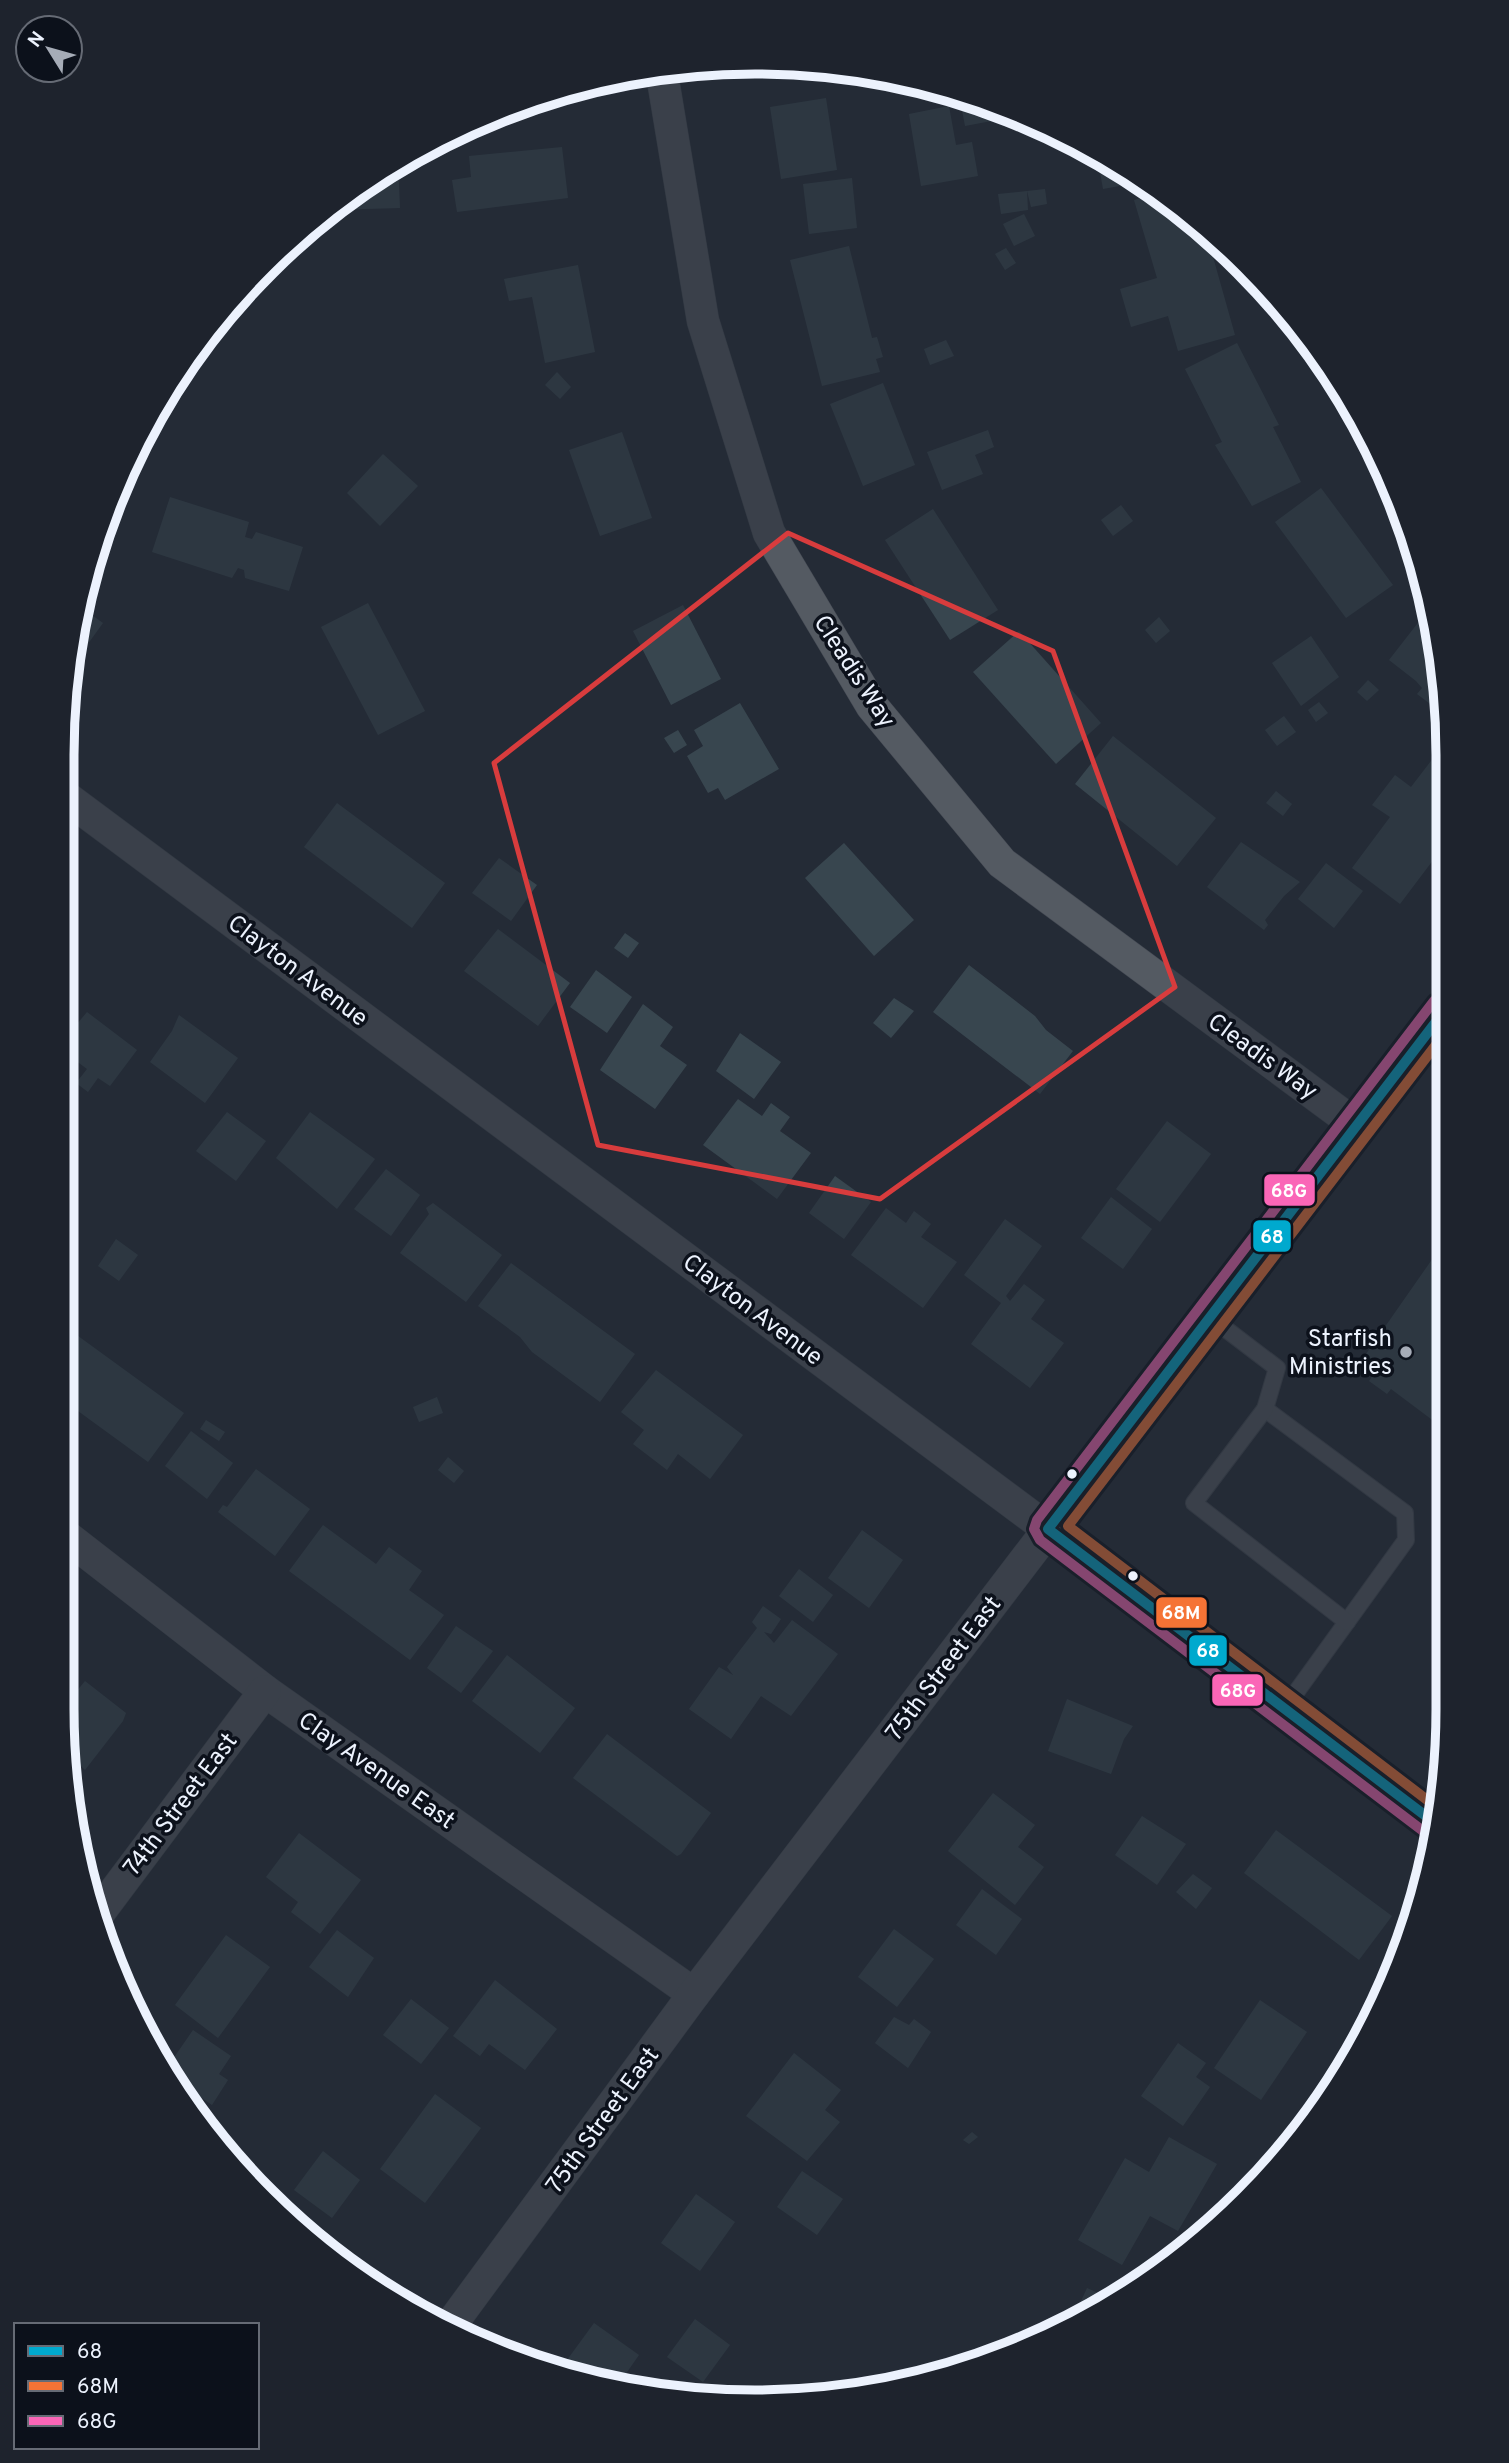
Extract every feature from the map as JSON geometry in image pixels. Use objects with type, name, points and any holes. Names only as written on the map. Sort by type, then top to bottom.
[{"type":"street","name":"Cleadis Way","points":[[663,80],[703,321],[769,533],[872,706],[1002,863],[1356,1125]]},
{"type":"street","name":"Clayton Avenue","points":[[74,803],[1048,1529],[1426,1817]]},
{"type":"street","name":"75th Street East","points":[[455,2320],[694,1994],[1436,1022]]},
{"type":"street","name":"Clay Avenue East","points":[[74,1542],[265,1691],[694,1994]]},
{"type":"street","name":"74th Street East","points":[[104,1906],[265,1691]]},
{"type":"lane","points":[[1210,1317],[1277,1368],[1265,1409],[1194,1503],[1347,1622]]},
{"type":"lane","points":[[1265,1409],[1405,1513],[1406,1540],[1284,1709]]},
{"type":"highlighted area","points":[[788,533],[1053,651],[1175,987],[880,1199],[598,1145],[494,763]]},
{"type":"building","points":[[826,98],[837,170],[781,179],[770,107]]},
{"type":"building","points":[[949,106],[956,145],[972,142],[978,176],[921,186],[909,114]]},
{"type":"building","points":[[961,106],[1000,119],[965,126]]},
{"type":"building","points":[[562,147],[568,198],[457,212],[452,180],[471,177],[469,156]]},
{"type":"building","points":[[1099,168],[1127,185],[1103,189]]},
{"type":"building","points":[[399,174],[400,208],[346,210]]},
{"type":"building","points":[[852,178],[857,228],[809,234],[803,184]]},
{"type":"building","points":[[1045,189],[1047,204],[1031,207],[1027,191]]},
{"type":"building","points":[[1027,191],[1028,210],[1001,214],[998,194]]},
{"type":"building","points":[[1145,197],[1211,248],[1235,335],[1178,351],[1168,316],[1131,327],[1120,289],[1157,278],[1134,200]]},
{"type":"building","points":[[1024,214],[1035,236],[1014,246],[1003,224]]},
{"type":"building","points":[[849,246],[872,338],[877,337],[883,357],[876,359],[880,372],[822,386],[790,260]]},
{"type":"building","points":[[1006,248],[1016,263],[1005,270],[995,254]]},
{"type":"building","points":[[578,265],[595,352],[545,363],[532,297],[509,301],[504,279]]},
{"type":"building","points":[[946,340],[954,356],[930,365],[924,349]]},
{"type":"building","points":[[1237,343],[1279,425],[1273,427],[1301,482],[1252,506],[1215,445],[1222,442],[1185,369]]},
{"type":"building","points":[[557,372],[571,387],[560,399],[545,385]]},
{"type":"building","points":[[883,383],[915,465],[863,486],[830,404]]},
{"type":"building","points":[[988,430],[994,447],[975,455],[983,474],[942,490],[927,452]]},
{"type":"building","points":[[622,432],[652,518],[600,536],[569,450]]},
{"type":"building","points":[[383,454],[418,486],[380,526],[347,493]]},
{"type":"building","points":[[1321,488],[1393,585],[1346,618],[1275,522]]},
{"type":"building","points":[[170,497],[249,522],[245,537],[252,539],[256,532],[303,547],[289,591],[245,578],[244,570],[238,568],[232,578],[152,552]]},
{"type":"building","points":[[1121,505],[1133,521],[1113,536],[1101,520]]},
{"type":"building","points":[[933,509],[998,610],[950,640],[885,540]]},
{"type":"building","points":[[368,603],[425,711],[378,735],[321,627]]},
{"type":"building","points":[[683,605],[721,679],[671,705],[633,631]]},
{"type":"building","points":[[89,613],[103,623],[81,653]]},
{"type":"building","points":[[1159,617],[1170,631],[1156,643],[1145,630]]},
{"type":"building","points":[[1421,619],[1434,707],[1417,694],[1422,688],[1416,681],[1389,660]]},
{"type":"building","points":[[1019,631],[1101,723],[1056,764],[973,672]]},
{"type":"building","points":[[1311,636],[1339,677],[1301,706],[1272,663]]},
{"type":"building","points":[[1368,680],[1379,690],[1367,701],[1357,692]]},
{"type":"building","points":[[1319,702],[1328,713],[1316,722],[1308,710]]},
{"type":"building","points":[[740,703],[779,769],[725,800],[718,788],[708,793],[687,756],[703,746],[694,730]]},
{"type":"building","points":[[1284,716],[1296,732],[1277,746],[1265,730]]},
{"type":"building","points":[[678,730],[687,745],[674,753],[664,738]]},
{"type":"building","points":[[1113,736],[1216,818],[1177,866],[1075,784]]},
{"type":"building","points":[[1434,757],[1436,758],[1436,856],[1400,904],[1352,868],[1390,817],[1372,805],[1395,775],[1411,787]]},
{"type":"building","points":[[1276,791],[1292,804],[1283,816],[1266,803]]},
{"type":"building","points":[[337,803],[445,883],[412,928],[304,847]]},
{"type":"building","points":[[1241,842],[1300,882],[1284,896],[1265,920],[1268,925],[1264,930],[1207,887]]},
{"type":"building","points":[[844,843],[914,920],[874,956],[805,878]]},
{"type":"building","points":[[499,858],[537,885],[511,921],[472,893]]},
{"type":"building","points":[[1326,863],[1363,891],[1334,928],[1298,899]]},
{"type":"building","points":[[498,929],[570,983],[538,1026],[464,971]]},
{"type":"building","points":[[625,933],[639,943],[628,958],[614,948]]},
{"type":"building","points":[[969,965],[1035,1016],[1046,1030],[1073,1051],[1040,1094],[933,1012]]},
{"type":"building","points":[[596,970],[632,997],[607,1033],[570,1007]]},
{"type":"building","points":[[894,998],[914,1011],[891,1038],[873,1023]]},
{"type":"building","points":[[643,1004],[673,1027],[660,1046],[687,1065],[655,1109],[600,1070]]},
{"type":"building","points":[[87,1012],[137,1050],[110,1086],[98,1078],[88,1092],[76,1083],[87,1069],[74,1059],[74,1028]]},
{"type":"building","points":[[179,1015],[238,1058],[205,1103],[150,1062],[172,1031]]},
{"type":"building","points":[[740,1033],[781,1062],[754,1099],[716,1071]]},
{"type":"building","points":[[738,1099],[762,1116],[771,1103],[790,1117],[780,1131],[811,1153],[777,1199],[703,1145]]},
{"type":"building","points":[[227,1112],[266,1141],[236,1181],[196,1151]]},
{"type":"building","points":[[310,1112],[375,1159],[337,1209],[276,1158]]},
{"type":"building","points":[[1167,1121],[1211,1154],[1160,1222],[1116,1189]]},
{"type":"building","points":[[386,1169],[420,1195],[391,1236],[354,1209]]},
{"type":"building","points":[[835,1176],[871,1202],[844,1239],[809,1213]]},
{"type":"building","points":[[1111,1197],[1152,1229],[1123,1269],[1081,1238]]},
{"type":"building","points":[[433,1203],[502,1255],[466,1302],[400,1253],[429,1214],[426,1208]]},
{"type":"building","points":[[886,1208],[906,1223],[914,1211],[931,1224],[921,1237],[957,1262],[923,1308],[851,1255]]},
{"type":"building","points":[[1005,1219],[1042,1246],[1006,1296],[1010,1301],[1024,1284],[1045,1300],[1031,1319],[1064,1343],[1030,1388],[971,1344],[1001,1303],[964,1275]]},
{"type":"building","points":[[116,1239],[138,1255],[119,1281],[98,1266]]},
{"type":"building","name":"Starfish Ministries","points":[[1433,1258],[1436,1260],[1436,1423],[1391,1389],[1387,1394],[1369,1381],[1373,1375],[1359,1364]]},
{"type":"building","points":[[511,1263],[635,1354],[600,1402],[532,1352],[520,1337],[478,1306]]},
{"type":"building","points":[[74,1333],[184,1413],[148,1462],[74,1408]]},
{"type":"building","points":[[656,1370],[743,1435],[710,1479],[678,1454],[667,1470],[633,1444],[644,1430],[621,1412]]},
{"type":"building","points":[[437,1397],[443,1413],[419,1422],[413,1407]]},
{"type":"building","points":[[206,1420],[225,1432],[219,1441],[200,1429]]},
{"type":"building","points":[[191,1431],[233,1463],[207,1499],[165,1466]]},
{"type":"building","points":[[448,1457],[464,1471],[454,1483],[438,1470]]},
{"type":"building","points":[[256,1469],[310,1509],[275,1556],[218,1512],[223,1505],[227,1507]]},
{"type":"building","points":[[323,1525],[376,1564],[389,1547],[422,1571],[409,1590],[444,1615],[410,1660],[289,1571]]},
{"type":"building","points":[[862,1530],[903,1560],[869,1608],[828,1578]]},
{"type":"building","points":[[799,1569],[833,1595],[813,1622],[779,1596]]},
{"type":"building","points":[[763,1606],[781,1619],[771,1634],[764,1632],[774,1643],[792,1620],[838,1654],[791,1716],[761,1696],[731,1739],[689,1709],[719,1667],[733,1675],[727,1667],[757,1628],[752,1622]]},
{"type":"building","points":[[456,1626],[493,1651],[461,1693],[427,1668]]},
{"type":"building","points":[[507,1655],[575,1708],[540,1753],[472,1701]]},
{"type":"building","points":[[85,1681],[126,1713],[123,1721],[85,1770],[76,1761],[74,1694]]},
{"type":"building","points":[[1067,1699],[1133,1726],[1124,1739],[1111,1774],[1048,1751]]},
{"type":"building","points":[[607,1734],[711,1813],[681,1854],[677,1856],[573,1778]]},
{"type":"building","points":[[993,1793],[1035,1825],[1018,1847],[1044,1867],[1015,1905],[948,1851]]},
{"type":"building","points":[[1142,1816],[1186,1844],[1157,1885],[1115,1855]]},
{"type":"building","points":[[1276,1830],[1392,1916],[1359,1960],[1244,1873]]},
{"type":"building","points":[[299,1833],[361,1880],[320,1934],[291,1912],[298,1902],[266,1877]]},
{"type":"building","points":[[1193,1874],[1212,1888],[1196,1909],[1176,1892]]},
{"type":"building","points":[[982,1889],[1022,1919],[996,1955],[956,1925]]},
{"type":"building","points":[[894,1929],[934,1959],[897,2007],[858,1977]]},
{"type":"building","points":[[337,1930],[374,1958],[348,1997],[309,1967]]},
{"type":"building","points":[[226,1935],[270,1967],[218,2038],[175,2005]]},
{"type":"building","points":[[495,1980],[557,2029],[525,2070],[489,2044],[480,2056],[453,2036]]},
{"type":"building","points":[[411,1999],[449,2028],[421,2064],[383,2035]]},
{"type":"building","points":[[1260,2000],[1307,2032],[1261,2100],[1214,2068]]},
{"type":"building","points":[[894,2017],[909,2025],[914,2019],[931,2032],[908,2068],[875,2043]]},
{"type":"building","points":[[193,2030],[231,2056],[219,2074],[228,2080],[212,2105],[190,2090],[172,2060]]},
{"type":"building","points":[[1178,2043],[1206,2063],[1196,2077],[1210,2087],[1183,2126],[1141,2096]]},
{"type":"building","points":[[794,2053],[841,2090],[825,2110],[840,2122],[807,2161],[746,2116]]},
{"type":"building","points":[[435,2094],[481,2128],[425,2203],[380,2169]]},
{"type":"building","points":[[972,2132],[978,2137],[969,2144],[963,2140]]},
{"type":"building","points":[[1169,2137],[1217,2164],[1178,2231],[1150,2216],[1122,2265],[1078,2240],[1125,2158],[1149,2172]]},
{"type":"building","points":[[323,2151],[360,2180],[332,2218],[294,2190]]},
{"type":"building","points":[[802,2171],[843,2199],[817,2235],[777,2207]]},
{"type":"building","points":[[696,2194],[735,2222],[700,2271],[661,2243]]},
{"type":"building","points":[[330,2238],[371,2269],[370,2271],[329,2240]]},
{"type":"building","points":[[1087,2288],[1101,2294],[1095,2298],[1078,2307]]},
{"type":"building","points":[[695,2319],[730,2345],[703,2382],[667,2357]]},
{"type":"building","points":[[594,2323],[639,2355],[624,2376],[565,2362]]},
{"type":"transit line","name":"68G","points":[[1424,1832],[1040,1540],[1034,1529],[1037,1520],[1434,1001]]},
{"type":"transit line","name":"68","points":[[1426,1817],[1048,1529],[1436,1022]]},
{"type":"transit line","name":"68M","points":[[1429,1802],[1068,1526],[1436,1045]]},
{"type":"place","name":"Starfish Ministries","points":[[1406,1352]]}]
